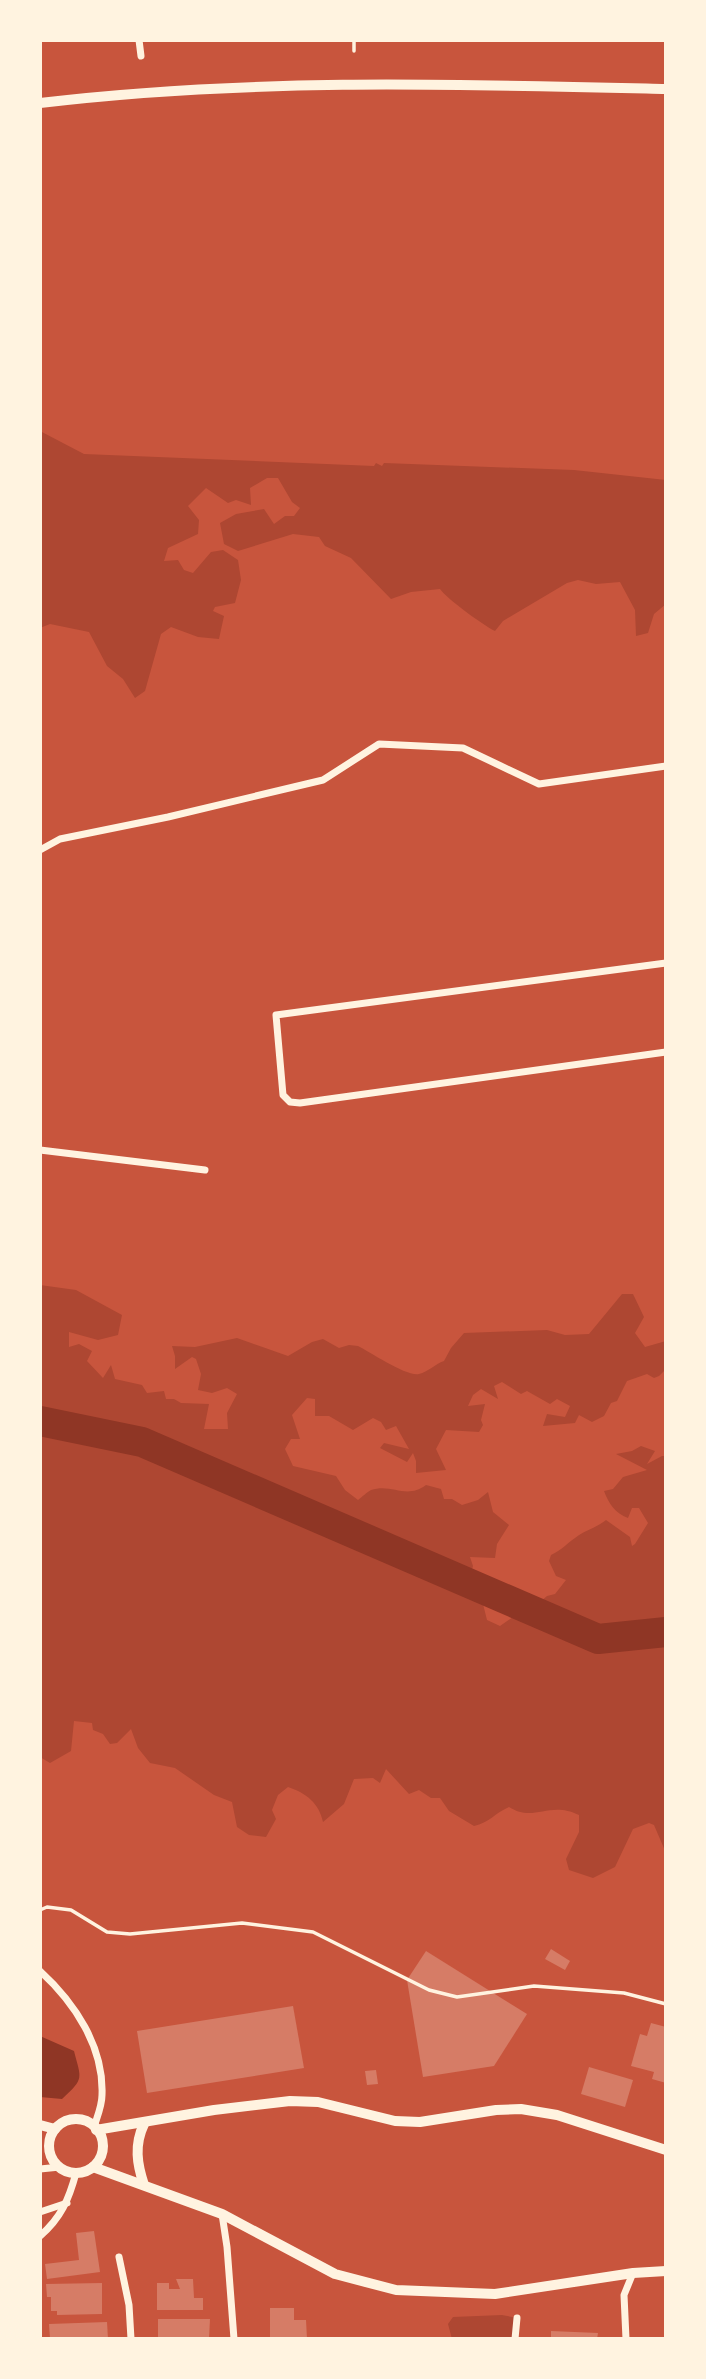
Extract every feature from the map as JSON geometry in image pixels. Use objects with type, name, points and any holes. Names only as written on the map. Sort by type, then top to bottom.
[{"type":"main road","points":[[40,103],[90,97],[287,85],[666,89]]},
{"type":"street","points":[[139,40],[141,56]]},
{"type":"street","points":[[40,850],[60,839],[168,817],[323,780],[379,744],[463,748],[539,784],[666,766]]},
{"type":"street","points":[[666,963],[276,1015],[283,1095],[290,1102],[300,1103],[666,1052]]},
{"type":"street","points":[[40,1150],[205,1170]]},
{"type":"street","points":[[40,1971],[74,2009],[95,2050],[102,2071],[102,2098],[95,2129]]},
{"type":"street","points":[[95,2129],[290,2101],[318,2102],[366,2115],[407,2121],[521,2109],[557,2115],[666,2150]]},
{"type":"street","points":[[60,2168],[45,2153],[55,2129],[70,2120],[87,2122],[95,2129],[102,2143],[102,2152],[93,2167]]},
{"type":"street","points":[[144,2124],[137,2148],[138,2168],[144,2185]]},
{"type":"street","points":[[40,2126],[55,2129]]},
{"type":"street","points":[[40,2169],[60,2168],[76,2173],[93,2167],[222,2214],[335,2274],[396,2290],[495,2294],[632,2273],[666,2271]]},
{"type":"street","points":[[40,2236],[54,2224],[67,2202],[76,2173]]},
{"type":"street","points":[[40,2212],[67,2202]]},
{"type":"street","points":[[222,2214],[234,2339]]},
{"type":"street","points":[[118,2258],[129,2305],[131,2339]]},
{"type":"street","points":[[626,2339],[624,2295],[632,2273]]},
{"type":"street","points":[[515,2339],[517,2318]]},
{"type":"lane","points":[[354,40],[355,51]]},
{"type":"lane","points":[[40,1910],[47,1907],[71,1910],[107,1932],[130,1934],[242,1923],[313,1932],[429,1990],[457,1997],[534,1986],[624,1993],[666,2004]]},
{"type":"shaded area","points":[[40,431],[84,454],[374,466],[376,463],[382,466],[384,463],[574,470],[666,480],[666,604],[654,614],[648,633],[636,636],[635,610],[620,582],[596,584],[578,580],[567,583],[503,621],[495,631],[466,612],[440,589],[411,592],[391,599],[351,558],[325,546],[319,537],[293,534],[238,551],[224,544],[220,523],[236,514],[264,509],[274,524],[285,516],[294,516],[300,508],[292,502],[278,478],[267,478],[250,488],[251,505],[236,500],[228,503],[206,488],[188,506],[199,520],[198,534],[168,548],[164,561],[178,560],[184,570],[193,573],[211,552],[223,550],[238,560],[241,580],[235,603],[215,607],[213,611],[224,616],[219,639],[198,637],[171,627],[161,634],[145,691],[135,698],[123,679],[107,666],[89,632],[50,624],[40,628]]},
{"type":"shaded area","points":[[40,1285],[76,1290],[122,1315],[118,1335],[98,1340],[69,1332],[69,1347],[79,1344],[92,1351],[87,1361],[103,1378],[111,1365],[115,1379],[142,1385],[147,1393],[164,1391],[166,1399],[181,1403],[209,1404],[204,1429],[228,1429],[227,1413],[237,1394],[227,1388],[212,1393],[198,1390],[201,1374],[196,1359],[192,1357],[175,1369],[172,1346],[195,1347],[237,1338],[288,1356],[312,1342],[323,1339],[339,1348],[358,1346],[398,1368],[419,1374],[444,1361],[464,1333],[547,1330],[565,1335],[589,1334],[622,1294],[633,1294],[644,1317],[635,1333],[645,1347],[666,1341],[666,1369],[654,1378],[647,1374],[627,1381],[617,1401],[611,1403],[604,1416],[592,1422],[579,1415],[575,1423],[543,1426],[547,1414],[565,1417],[570,1406],[557,1399],[550,1404],[527,1391],[521,1394],[502,1382],[494,1386],[498,1399],[481,1389],[473,1395],[468,1406],[485,1404],[481,1420],[483,1425],[479,1432],[446,1430],[436,1449],[446,1470],[416,1473],[413,1453],[407,1462],[380,1448],[384,1443],[409,1449],[396,1426],[386,1430],[381,1422],[373,1418],[353,1430],[329,1416],[315,1416],[315,1399],[307,1398],[292,1415],[300,1439],[291,1439],[285,1449],[293,1466],[336,1476],[345,1490],[358,1500],[371,1490],[379,1488],[412,1491],[426,1485],[441,1489],[444,1499],[452,1499],[462,1505],[478,1500],[488,1492],[493,1512],[509,1525],[497,1544],[495,1558],[470,1557],[473,1566],[468,1584],[481,1596],[487,1620],[500,1626],[520,1612],[520,1596],[529,1593],[540,1602],[555,1594],[566,1580],[556,1576],[549,1561],[551,1555],[579,1535],[606,1520],[630,1537],[632,1546],[635,1544],[648,1523],[639,1508],[632,1508],[628,1518],[619,1514],[604,1491],[613,1489],[623,1477],[647,1470],[616,1454],[641,1446],[655,1451],[647,1464],[666,1456],[666,1853],[654,1825],[649,1823],[633,1829],[615,1867],[593,1878],[569,1870],[566,1859],[579,1832],[579,1815],[559,1810],[526,1813],[509,1807],[484,1823],[474,1826],[449,1811],[440,1798],[431,1798],[419,1790],[409,1794],[386,1769],[380,1783],[373,1778],[354,1779],[344,1804],[323,1822],[311,1800],[288,1787],[278,1795],[272,1810],[276,1819],[266,1837],[249,1835],[237,1827],[232,1802],[214,1795],[175,1768],[150,1763],[138,1748],[131,1729],[117,1743],[110,1744],[103,1734],[93,1730],[92,1723],[74,1721],[71,1751],[50,1763],[40,1757]]},
{"type":"shaded area","points":[[40,2036],[74,2051],[78,2082],[62,2099],[40,2097]]},
{"type":"shaded area","points":[[502,2315],[517,2318],[514,2339],[452,2339],[448,2324],[453,2317]]},
{"type":"building","points":[[551,1949],[570,1961],[565,1970],[545,1959]]},
{"type":"building","points":[[426,1951],[527,2014],[494,2066],[423,2077],[407,1980]]},
{"type":"building","points":[[293,2006],[304,2068],[147,2093],[137,2031]]},
{"type":"building","points":[[651,2023],[666,2027],[666,2083],[652,2079],[654,2072],[631,2066],[640,2034],[647,2036]]},
{"type":"building","points":[[589,2067],[633,2080],[625,2107],[581,2094]]},
{"type":"building","points":[[376,2070],[378,2084],[367,2085],[365,2071]]},
{"type":"building","points":[[94,2231],[100,2272],[47,2279],[45,2264],[79,2260],[76,2233]]},
{"type":"building","points":[[176,2279],[193,2279],[194,2298],[203,2298],[203,2310],[157,2310],[157,2283],[169,2283],[169,2289],[180,2289]]},
{"type":"building","points":[[102,2283],[102,2314],[57,2315],[57,2311],[51,2311],[51,2297],[47,2297],[46,2284]]},
{"type":"building","points":[[270,2308],[294,2308],[294,2320],[306,2320],[307,2339],[270,2339]]},
{"type":"building","points":[[158,2319],[210,2319],[209,2339],[158,2339]]},
{"type":"building","points":[[107,2322],[108,2339],[50,2339],[49,2324]]},
{"type":"building","points":[[551,2331],[598,2333],[597,2339],[551,2339]]},
{"type":"waterway","points":[[40,1421],[142,1442],[598,1639],[666,1632]]}]
